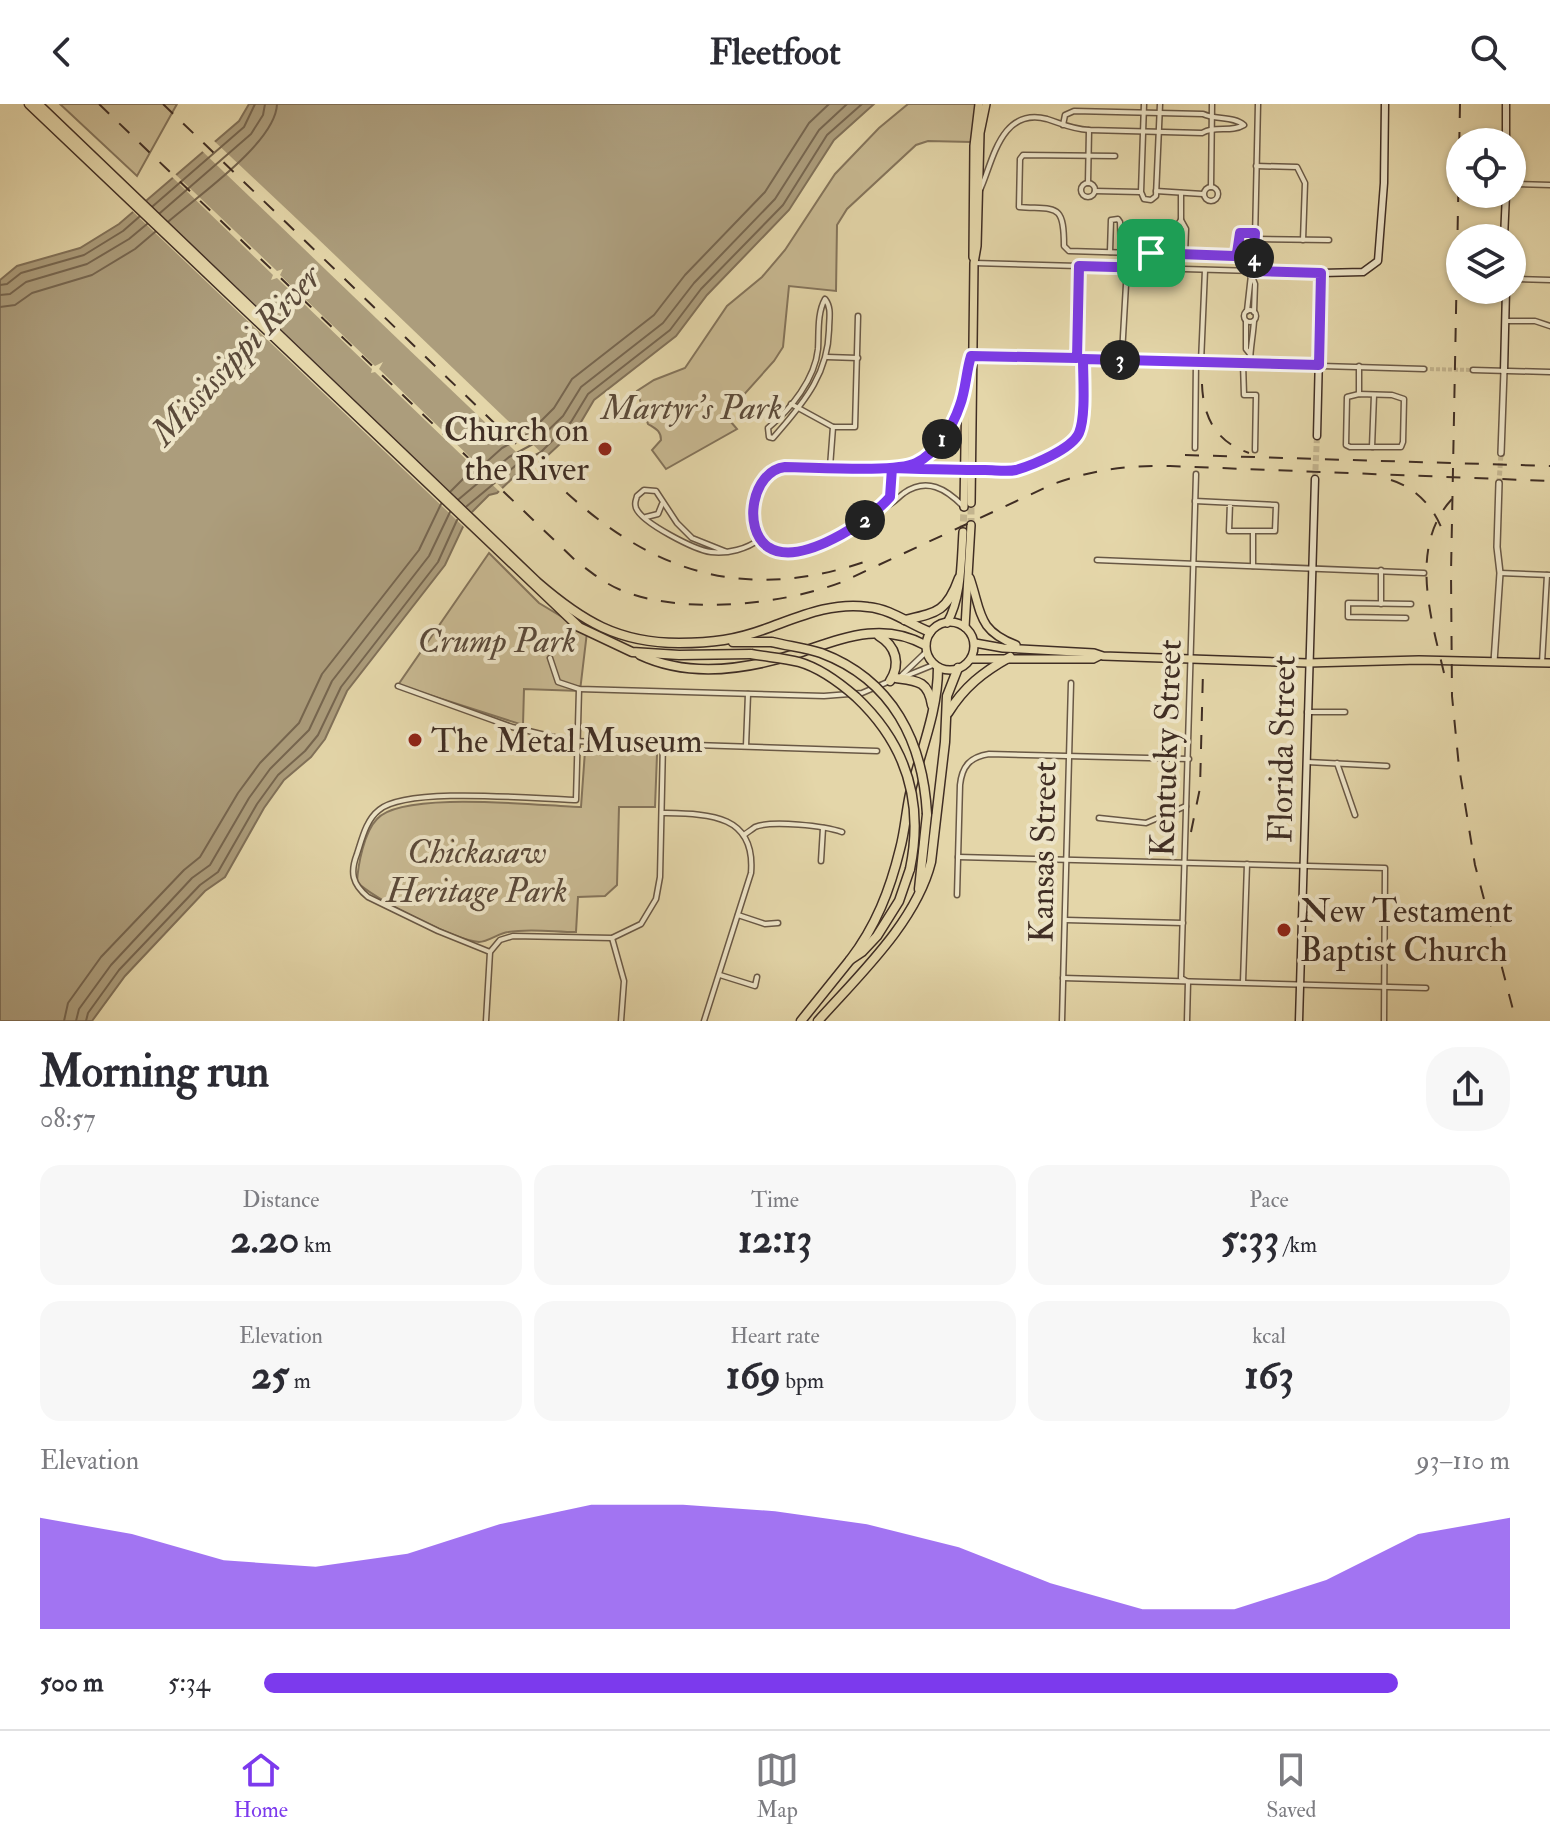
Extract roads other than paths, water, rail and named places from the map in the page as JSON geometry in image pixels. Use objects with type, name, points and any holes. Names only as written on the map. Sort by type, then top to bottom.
[{"type":"highway","points":[[29,104],[536,584],[582,616],[600,633],[662,665],[726,669],[792,655],[845,636],[874,634],[908,638],[925,649]]},
{"type":"highway","points":[[38,104],[579,627],[650,643],[772,642],[819,653],[848,667],[875,687],[897,713],[918,752],[927,814],[918,893]]},
{"type":"highway","points":[[905,620],[939,610],[954,591],[959,578]]},
{"type":"highway","points":[[717,643],[821,609],[870,607],[893,613],[930,632]]},
{"type":"highway","points":[[874,634],[885,640],[895,652],[893,676],[922,683],[930,691],[933,707]]},
{"type":"highway","points":[[632,652],[751,654],[800,662],[840,684],[867,707],[890,735],[901,755],[911,795],[915,829],[910,869],[899,901],[877,936],[850,960]]},
{"type":"highway","points":[[948,714],[957,699],[977,678],[1010,657]]},
{"type":"highway","points":[[801,1021],[867,938],[881,912],[900,848],[933,707],[938,683],[936,666]]},
{"type":"highway","points":[[818,1021],[883,948],[926,881],[931,862],[949,686],[958,668]]},
{"type":"main road","points":[[974,263],[974,146],[979,104]]},
{"type":"main road","points":[[967,505],[980,133],[986,104]]},
{"type":"main road","points":[[1317,436],[1321,273],[1363,272],[1378,261],[1384,183],[1385,104]]},
{"type":"main road","points":[[1506,104],[1506,128]]},
{"type":"main road","points":[[1504,371],[1506,304]]},
{"type":"main road","points":[[967,505],[966,370],[971,356]]},
{"type":"main road","points":[[902,468],[920,461],[942,439],[960,406],[966,386]]},
{"type":"main road","name":"Florida Street","points":[[1299,1021],[1315,479]]},
{"type":"main road","points":[[971,525],[965,627],[975,643],[971,659]]},
{"type":"main road","points":[[963,532],[952,614],[947,623],[930,632],[925,649],[936,666],[952,670],[971,659],[1093,659],[1099,656]]},
{"type":"main road","points":[[969,575],[982,620],[992,634],[1025,649]]},
{"type":"main road","points":[[947,623],[965,627]]},
{"type":"main road","points":[[975,643],[1094,653],[1099,656],[1308,663],[1419,660],[1546,663]]},
{"type":"street","points":[[1116,104],[1116,112]]},
{"type":"street","points":[[1144,104],[1141,192],[1144,199],[1151,200],[1156,191],[1160,104]]},
{"type":"street","points":[[1187,104],[1187,114]]},
{"type":"street","points":[[1156,191],[1203,194],[1211,187],[1212,104]]},
{"type":"street","points":[[1250,363],[1256,317],[1253,271],[1258,104]]},
{"type":"street","points":[[1063,125],[1067,112],[1203,114],[1211,118],[1239,120],[1244,125]]},
{"type":"street","points":[[979,192],[994,149],[1015,125],[1038,118],[1071,129],[1089,130],[1202,133],[1210,128],[1258,126]]},
{"type":"street","points":[[1088,183],[1089,130]]},
{"type":"street","points":[[1115,156],[1023,155],[1020,159],[1018,203],[1022,207],[1052,207],[1057,210],[1063,217],[1066,250],[1234,256],[1240,233],[1329,240]]},
{"type":"street","points":[[1256,166],[1297,167],[1305,183],[1303,240]]},
{"type":"street","points":[[1088,183],[1081,188],[1082,195],[1091,197],[1095,191]]},
{"type":"street","points":[[1088,183],[1095,191]]},
{"type":"street","points":[[1526,184],[1550,185]]},
{"type":"street","points":[[1203,194],[1209,201],[1216,199],[1217,190],[1211,187]]},
{"type":"street","points":[[1095,191],[1141,192]]},
{"type":"street","points":[[1181,193],[1181,220],[1186,229],[1185,254]]},
{"type":"street","points":[[1110,252],[1111,220],[1118,219],[1121,252]]},
{"type":"street","points":[[1177,254],[1176,227],[1181,220]]},
{"type":"street","points":[[1150,268],[1151,253]]},
{"type":"street","points":[[974,263],[1321,273]]},
{"type":"street","points":[[892,468],[890,497],[872,515],[837,538],[794,551],[779,552],[760,539],[756,531],[757,493],[767,474],[780,467],[902,468],[957,470],[1014,470],[1065,449],[1079,434],[1082,419],[1079,266]]},
{"type":"street","points":[[1126,360],[1122,354],[1127,267]]},
{"type":"street","points":[[1195,448],[1205,270]]},
{"type":"street","points":[[1250,354],[1246,349],[1244,315],[1247,311],[1248,284],[1253,279]]},
{"type":"street","points":[[1526,279],[1550,280]]},
{"type":"street","points":[[825,299],[830,305],[827,357],[817,383],[799,409],[773,438],[769,437],[766,431],[791,404],[814,365],[825,299]]},
{"type":"street","points":[[1247,311],[1254,312]]},
{"type":"street","points":[[791,404],[833,427],[855,427],[858,316]]},
{"type":"street","points":[[1246,321],[1254,321]]},
{"type":"street","points":[[1505,321],[1535,321],[1550,326]]},
{"type":"street","points":[[971,356],[1424,369]]},
{"type":"street","points":[[827,357],[858,358]]},
{"type":"street","points":[[1243,363],[1244,395],[1256,395],[1255,450]]},
{"type":"street","points":[[1359,366],[1359,394]]},
{"type":"street","points":[[1473,370],[1550,372]]},
{"type":"street","points":[[1501,453],[1504,371]]},
{"type":"street","points":[[1359,394],[1404,399],[1403,442],[1399,448],[1346,445],[1347,397],[1359,394]]},
{"type":"street","points":[[1372,447],[1374,395]]},
{"type":"street","points":[[830,467],[833,427]]},
{"type":"street","name":"Kentucky Street","points":[[1187,1021],[1188,982],[1181,978],[1196,474]]},
{"type":"street","points":[[1494,662],[1500,573],[1497,547],[1499,483]]},
{"type":"street","points":[[879,509],[890,506],[907,491],[929,485],[942,488],[967,505]]},
{"type":"street","points":[[727,552],[692,538],[677,523],[659,494],[653,490],[639,493],[635,505],[639,512],[668,535],[686,544],[711,552],[727,552],[760,539]]},
{"type":"street","points":[[1195,501],[1276,505],[1273,532],[1229,531],[1230,503]]},
{"type":"street","points":[[645,516],[658,514],[663,502]]},
{"type":"street","points":[[1253,532],[1253,566]]},
{"type":"street","points":[[1097,560],[1424,573]]},
{"type":"street","points":[[1381,570],[1381,604]]},
{"type":"street","points":[[1500,573],[1549,575],[1546,663]]},
{"type":"street","points":[[1406,618],[1348,617],[1348,603],[1411,604]]},
{"type":"street","points":[[896,678],[925,649]]},
{"type":"street","points":[[550,658],[558,682],[579,689],[824,696],[862,693],[896,678],[936,666]]},
{"type":"street","name":"Kansas Street","points":[[1062,1021],[1071,683]]},
{"type":"street","points":[[398,686],[512,727],[570,741],[877,751]]},
{"type":"street","points":[[490,952],[368,897],[353,880],[353,865],[368,823],[378,810],[392,802],[431,796],[576,800],[579,689]]},
{"type":"street","points":[[746,746],[748,694]]},
{"type":"street","points":[[1307,712],[1345,712]]},
{"type":"street","points":[[486,1021],[490,952],[500,940],[513,936],[612,938],[641,924],[656,899],[663,743]]},
{"type":"street","points":[[957,895],[960,778],[964,766],[971,759],[989,754],[1189,759]]},
{"type":"street","points":[[1307,762],[1387,766]]},
{"type":"street","points":[[1337,763],[1355,815]]},
{"type":"street","points":[[1099,818],[1147,822],[1186,806]]},
{"type":"street","points":[[662,813],[713,815],[725,819],[737,827],[749,844],[751,873],[704,1021]]},
{"type":"street","points":[[743,836],[755,827],[765,825],[842,832]]},
{"type":"street","points":[[821,861],[823,828]]},
{"type":"street","points":[[958,857],[1385,868],[1384,1021]]},
{"type":"street","points":[[1243,983],[1247,864]]},
{"type":"street","points":[[738,915],[765,924],[778,923]]},
{"type":"street","points":[[1066,920],[1183,923]]},
{"type":"street","points":[[612,938],[624,981],[621,1021]]},
{"type":"street","points":[[719,975],[755,986],[757,977]]},
{"type":"street","points":[[1063,978],[1426,988]]},
{"type":"water","name":"Mississippi River","points":[[249,104],[874,104],[834,140],[789,210],[707,295],[676,336],[594,400],[578,427],[545,458],[519,472],[468,516],[445,565],[347,691],[325,739],[311,757],[284,780],[264,808],[225,877],[205,891],[125,976],[92,1021],[0,1021],[0,280],[17,266],[80,248],[119,224],[239,121]]},
{"type":"tunnel","points":[[1424,369],[1473,370]]},
{"type":"tunnel","points":[[1315,479],[1317,436]]},
{"type":"tunnel","points":[[1499,483],[1501,453]]},
{"type":"tunnel","points":[[971,503],[971,525]]},
{"type":"tunnel","points":[[963,532],[964,507]]},
{"type":"railway","points":[[99,104],[576,561],[610,585],[647,598],[703,605],[733,604],[818,590],[842,582],[1051,485],[1080,476],[1140,466],[1550,481]]},
{"type":"railway","points":[[163,104],[568,494],[635,544],[670,561],[706,573],[743,579],[781,579],[822,574],[864,562]]},
{"type":"railway","points":[[1460,104],[1451,573],[1452,696],[1459,767],[1475,865],[1516,1021]]},
{"type":"railway","points":[[1202,384],[1205,407],[1214,427],[1228,442],[1249,453]]},
{"type":"railway","points":[[1185,455],[1550,466]]},
{"type":"railway","points":[[1391,480],[1421,498],[1433,511],[1441,527]]},
{"type":"railway","points":[[1444,673],[1429,606],[1427,560],[1439,517],[1453,498]]},
{"type":"railway","points":[[1191,832],[1200,788],[1203,671]]},
{"type":"place","name":"Church on the River","points":[[605,449]]},
{"type":"place","name":"The Metal Museum","points":[[415,740]]},
{"type":"place","name":"New Testament Baptist Church","points":[[1284,930]]},
{"type":"park label","name":"Martyr's Park","points":[[692,407]]},
{"type":"park label","name":"Crump Park","points":[[497,640]]},
{"type":"park label","name":"Chickasaw Heritage Park","points":[[477,870]]}]
